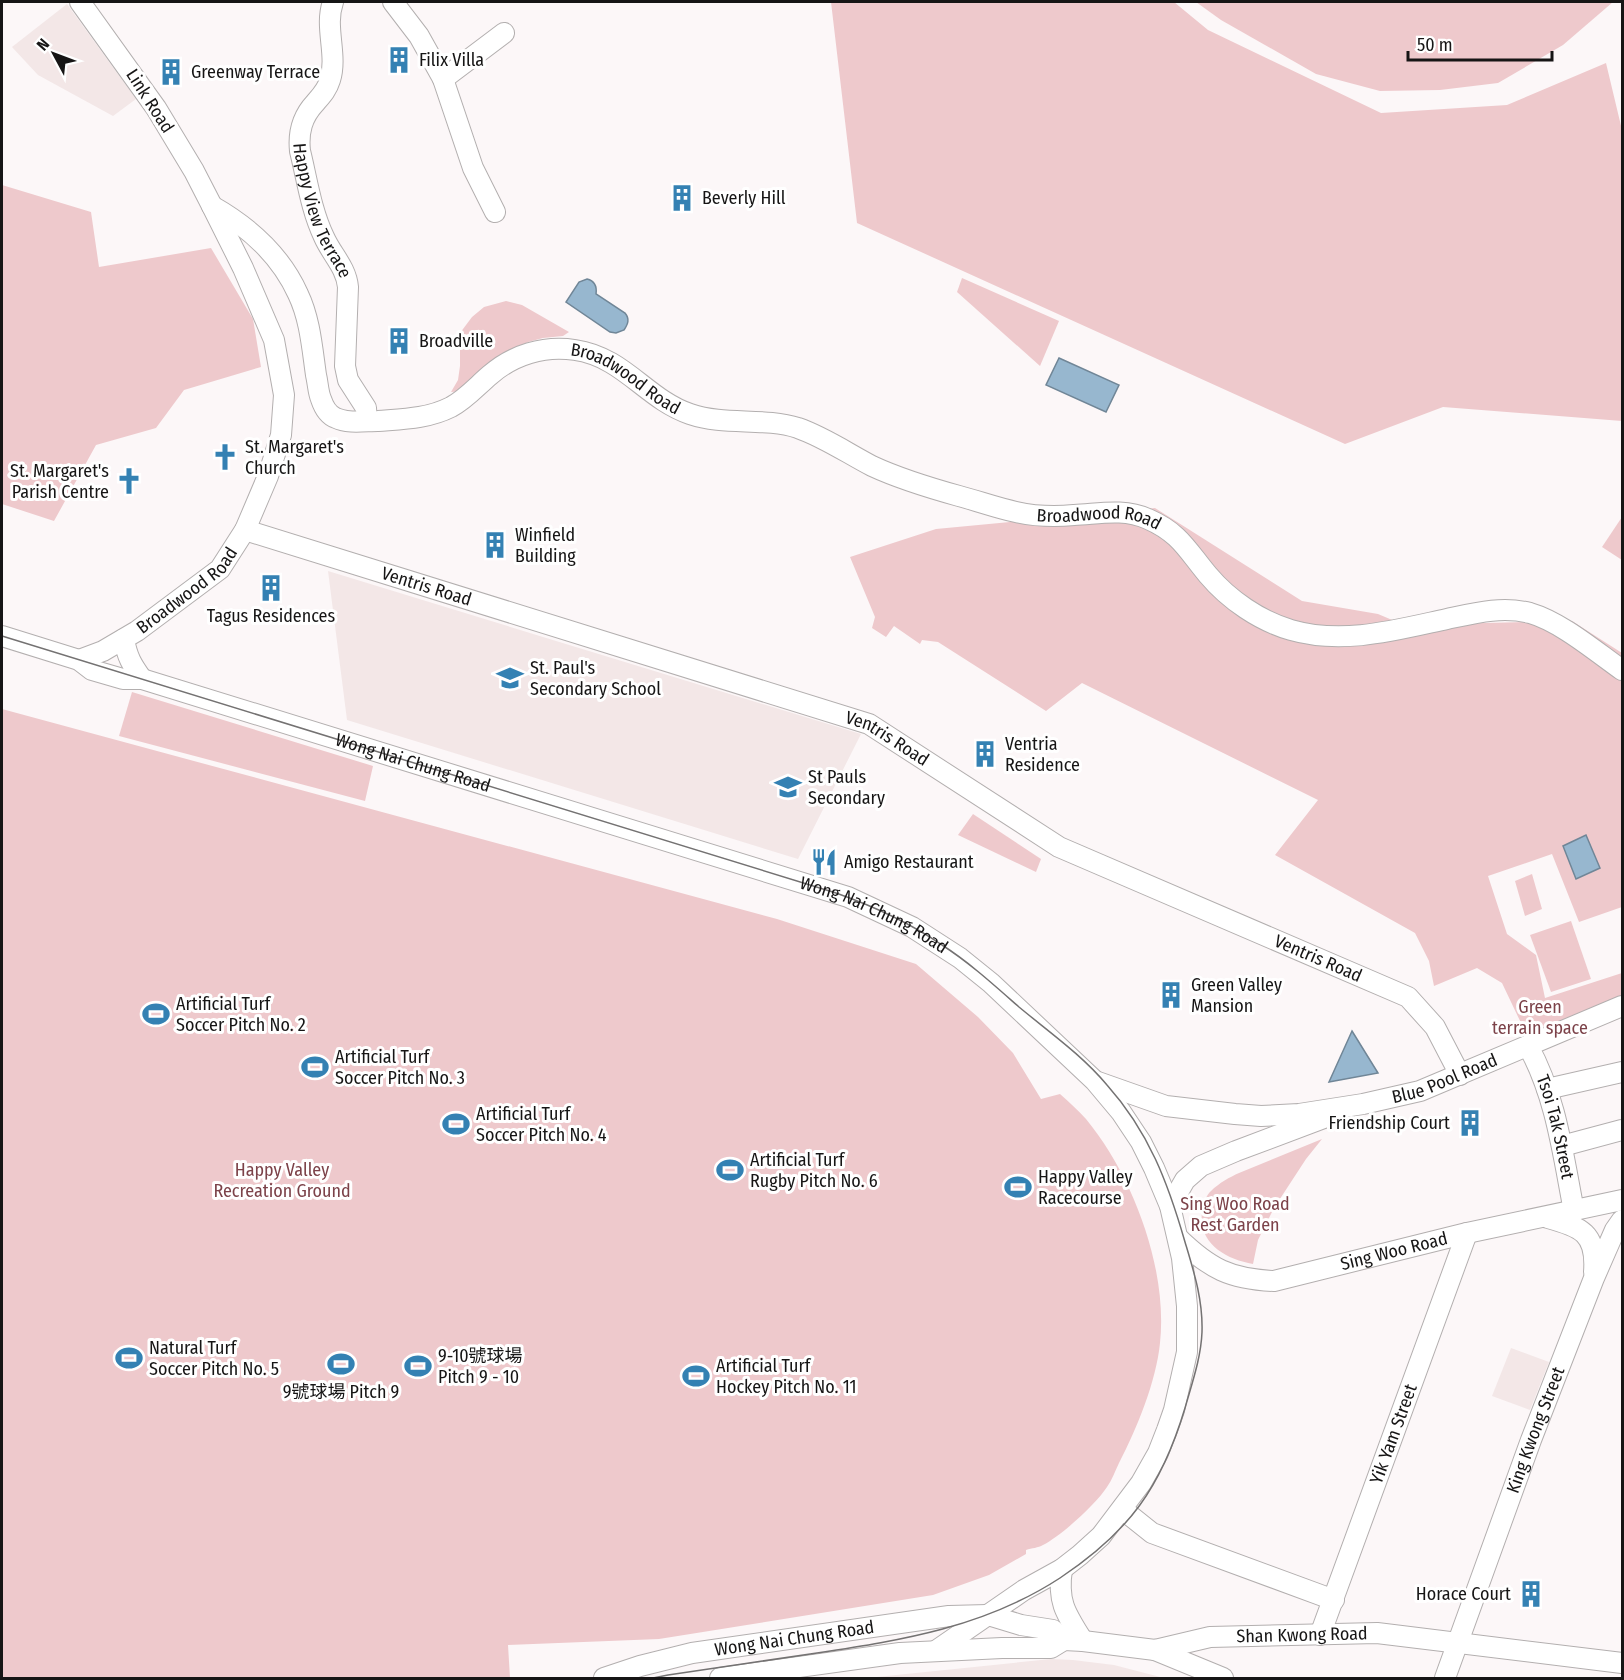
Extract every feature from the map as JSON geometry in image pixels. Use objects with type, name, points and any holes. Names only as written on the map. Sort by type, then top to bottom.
[{"type":"street","name":"Link Road","points":[[80,2],[156,108],[212,206]]},
{"type":"street","name":"Happy View Terrace","points":[[333,2],[329,21],[331,79],[322,96],[303,120],[299,140],[318,223],[324,239],[347,277],[345,366],[348,380],[366,408],[367,421]]},
{"type":"street","points":[[393,2],[418,36],[443,79],[473,168],[495,212]]},
{"type":"street","points":[[443,79],[504,33]]},
{"type":"street","name":"Broadwood Road","points":[[212,206],[234,218],[254,234],[272,252],[287,273],[299,295],[307,319],[320,394],[325,409],[334,417],[342,420],[417,418],[445,410],[463,399],[497,369],[511,361],[541,350],[562,348],[583,351],[606,359],[628,372],[657,397],[679,410],[712,419],[774,423],[797,428],[819,436],[872,465],[930,488],[1027,514],[1059,516],[1121,512],[1140,516],[1176,535],[1219,587],[1241,605],[1267,621],[1290,630],[1318,636],[1346,637],[1481,612],[1516,610],[1554,623],[1623,670]]},
{"type":"street","name":"Broadwood Road","points":[[79,660],[103,651],[137,631],[220,569],[245,530],[268,476],[281,435],[284,395],[274,340],[243,268],[212,206]]},
{"type":"street","name":"Ventris Road","points":[[245,530],[869,724],[1059,847],[1408,997],[1435,1027],[1460,1075]]},
{"type":"street","name":"Wong Nai Chung Road","points":[[2,636],[79,660],[92,670],[123,679],[142,679],[848,897],[912,927],[960,958],[991,983],[1095,1081],[1121,1112],[1154,1168],[1170,1206],[1178,1238],[1187,1306],[1187,1352],[1174,1410],[1158,1453],[1141,1483],[1101,1536],[1062,1569],[1034,1584],[937,1650]]},
{"type":"street","name":"Broadwood Road","points":[[124,639],[129,661],[142,679]]},
{"type":"street","name":"Blue Pool Road","points":[[1095,1081],[1166,1106],[1215,1113],[1261,1116],[1363,1104],[1420,1091],[1623,1006]]},
{"type":"street","name":"Tsoi Tak Street","points":[[1528,1046],[1547,1089],[1562,1146],[1574,1211]]},
{"type":"street","points":[[1547,1089],[1623,1072]]},
{"type":"street","name":"Blue Pool Road","points":[[1170,1206],[1185,1180],[1201,1166],[1363,1104]]},
{"type":"street","points":[[1562,1146],[1623,1130]]},
{"type":"street","name":"Sing Woo Road","points":[[1178,1238],[1201,1259],[1226,1274],[1274,1281],[1467,1233],[1623,1200]]},
{"type":"street","points":[[1545,1217],[1575,1226],[1586,1235],[1594,1250],[1594,1278]]},
{"type":"street","name":"King Kwong Street","points":[[1445,1678],[1456,1643],[1594,1278],[1614,1255],[1616,1230],[1623,1220]]},
{"type":"street","name":"Yik Yam Street","points":[[1320,1635],[1467,1233]]},
{"type":"street","points":[[1122,1509],[1152,1533],[1334,1600]]},
{"type":"street","points":[[1062,1569],[1062,1602],[1074,1641]]},
{"type":"street","name":"Wong Nai Chung Road","points":[[604,1678],[692,1653],[949,1616],[988,1615]]},
{"type":"street","name":"Shan Kwong Road","points":[[988,1615],[1021,1625],[1050,1629],[1074,1641],[1155,1650],[1210,1637],[1377,1633],[1623,1663]]},
{"type":"street","points":[[1210,1637],[1206,1644],[1207,1664],[1219,1676]]},
{"type":"street","name":"Wong Nai Chung Road","points":[[720,1678],[900,1653],[1051,1648],[1074,1641]]},
{"type":"street","points":[[1155,1650],[1219,1676]]},
{"type":"shaded area","points":[[67,4],[136,99],[113,116],[38,75],[12,47]]},
{"type":"shaded area","name":"St. Paul's Secondary School","points":[[328,571],[861,734],[798,859],[347,720]]},
{"type":"shaded area","points":[[1511,1348],[1549,1362],[1530,1410],[1492,1396]]},
{"type":"shaded area","points":[[1051,1659],[1114,1665],[1164,1678],[867,1678]]},
{"type":"green space","points":[[831,2],[1174,2],[1208,30],[1381,113],[1507,105],[1606,63],[1622,130],[1622,421],[1443,407],[1345,444],[857,223]]},
{"type":"green space","points":[[1196,2],[1613,2],[1563,45],[1498,83],[1440,90],[1380,91],[1316,74],[1221,20]]},
{"type":"green space","points":[[2,185],[91,212],[99,267],[211,248],[253,319],[261,367],[184,390],[156,428],[96,445],[54,521],[2,504]]},
{"type":"green space","points":[[962,278],[1059,321],[1040,366],[957,292]]},
{"type":"green space","points":[[506,301],[522,305],[569,332],[563,336],[528,342],[509,353],[464,391],[451,392],[458,380],[460,333],[472,317],[484,307]]},
{"type":"green space","name":"Green terrain space","points":[[1155,508],[1302,601],[1378,614],[1404,625],[1572,621],[1622,653],[1622,907],[1579,922],[1552,854],[1488,876],[1507,934],[1536,955],[1545,998],[1622,973],[1622,1007],[1531,1044],[1502,983],[1477,968],[1434,986],[1429,961],[1415,933],[1275,855],[1318,800],[1082,683],[1046,711],[938,642],[922,640],[920,644],[894,626],[886,637],[872,628],[875,617],[850,557],[936,529]]},
{"type":"green space","points":[[1622,517],[1622,560],[1602,547]]},
{"type":"green space","points":[[132,692],[373,766],[365,801],[119,736]]},
{"type":"green space","name":"Happy Valley Recreation Ground","points":[[2,709],[777,919],[916,964],[978,1017],[1013,1053],[1041,1099],[1060,1094],[1086,1119],[1119,1168],[1144,1225],[1158,1285],[1161,1314],[1158,1358],[1145,1404],[1107,1487],[1087,1510],[1050,1541],[1026,1550],[1026,1554],[989,1575],[933,1595],[659,1639],[508,1645],[510,1678],[2,1678]]},
{"type":"green space","points":[[973,814],[1041,859],[1036,872],[958,835]]},
{"type":"green space","points":[[1532,874],[1542,909],[1525,916],[1515,881]]},
{"type":"green space","points":[[1571,921],[1591,979],[1551,992],[1530,935]]},
{"type":"green space","name":"Sing Woo Road Rest Garden","points":[[1322,1139],[1274,1208],[1258,1240],[1253,1264],[1224,1254],[1209,1241],[1204,1233],[1202,1212],[1209,1193],[1236,1175]]},
{"type":"water","points":[[587,279],[595,285],[596,294],[628,317],[624,330],[616,333],[610,332],[566,302],[579,282]]},
{"type":"water","points":[[1059,358],[1119,385],[1106,412],[1046,385]]},
{"type":"water","points":[[1586,835],[1600,868],[1576,879],[1563,846]]},
{"type":"water","points":[[1352,1031],[1378,1073],[1329,1082]]},
{"type":"tram line","points":[[2,636],[836,893],[877,909],[930,937],[982,974],[1087,1064],[1135,1121],[1164,1179],[1192,1264],[1201,1309],[1202,1332],[1196,1370],[1176,1436],[1153,1485],[1124,1525],[1084,1561],[1060,1578],[1032,1595],[973,1620],[881,1643],[653,1678]]},
{"type":"place","name":"Filix Villa","points":[[399,60]]},
{"type":"place","name":"Greenway Terrace","points":[[171,72]]},
{"type":"place","name":"Beverly Hill","points":[[682,198]]},
{"type":"place","name":"Broadville","points":[[399,341]]},
{"type":"place","name":"St. Margaret's Church","points":[[225,457]]},
{"type":"place","name":"St. Margaret's Parish Centre","points":[[129,481]]},
{"type":"place","name":"Winfield Building","points":[[495,545]]},
{"type":"place","name":"Tagus Residences","points":[[271,588]]},
{"type":"place","name":"St. Paul's Secondary School","points":[[510,678]]},
{"type":"place","name":"Ventria Residence","points":[[985,754]]},
{"type":"place","name":"St Pauls Secondary","points":[[788,787]]},
{"type":"place","name":"Amigo Restaurant","points":[[824,862]]},
{"type":"place","name":"Green Valley Mansion","points":[[1171,995]]},
{"type":"place","name":"Artificial Turf Soccer Pitch No. 2","points":[[156,1014]]},
{"type":"place","name":"Artificial Turf Soccer Pitch No. 3","points":[[315,1067]]},
{"type":"place","name":"Friendship Court","points":[[1470,1123]]},
{"type":"place","name":"Artificial Turf Soccer Pitch No. 4","points":[[456,1124]]},
{"type":"place","name":"Artificial Turf Rugby Pitch No. 6","points":[[730,1170]]},
{"type":"place","name":"Happy Valley Racecourse","points":[[1018,1187]]},
{"type":"place","name":"Natural Turf Soccer Pitch No. 5","points":[[129,1358]]},
{"type":"place","name":"9號球場 Pitch 9","points":[[341,1364]]},
{"type":"place","name":"9-10號球場 Pitch 9 - 10","points":[[418,1366]]},
{"type":"place","name":"Artificial Turf Hockey Pitch No. 11","points":[[696,1376]]},
{"type":"place","name":"Horace Court","points":[[1531,1594]]}]
